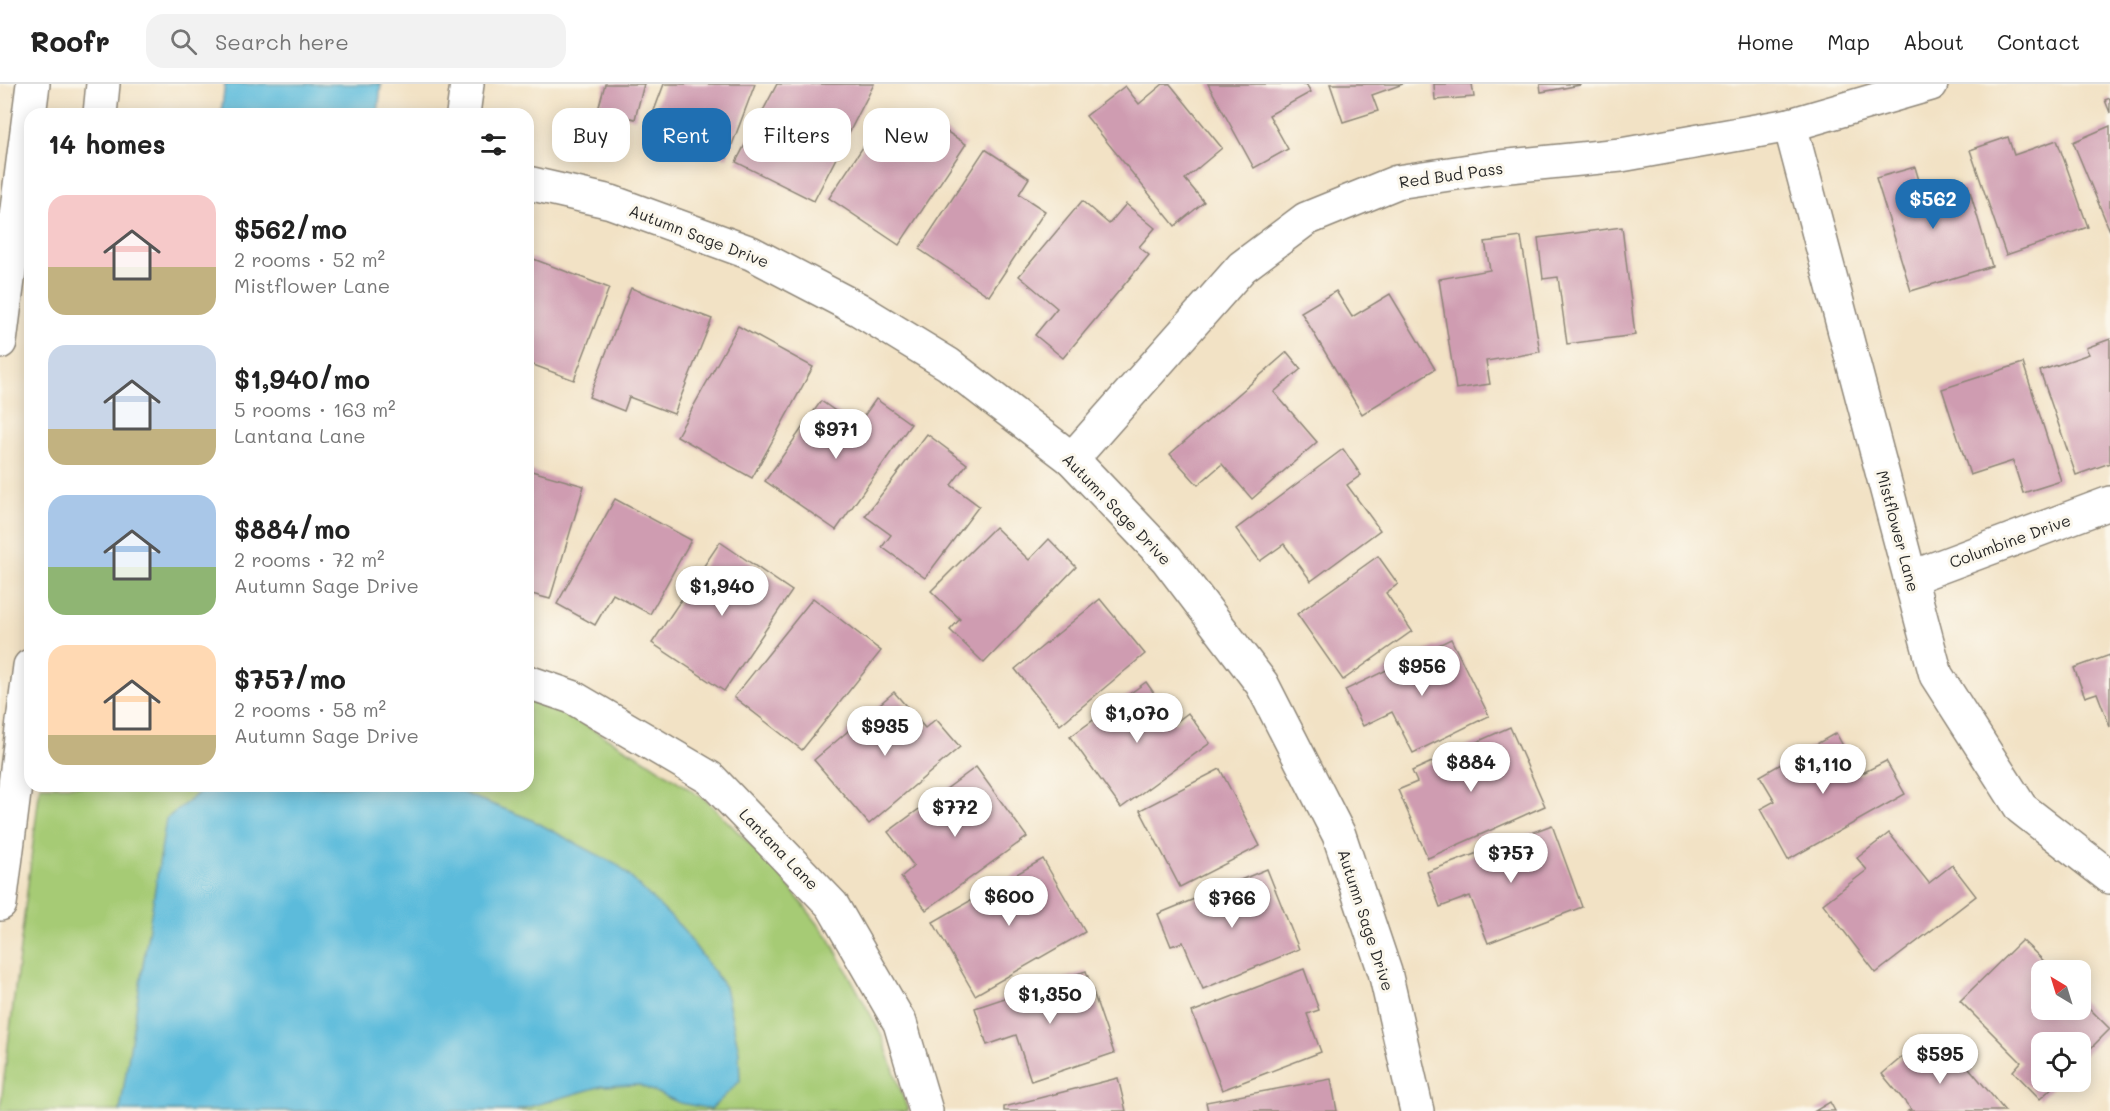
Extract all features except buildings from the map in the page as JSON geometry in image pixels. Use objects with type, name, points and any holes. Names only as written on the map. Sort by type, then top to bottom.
[{"type":"street","points":[[30,108],[33,84]]},
{"type":"street","points":[[101,108],[104,84]]},
{"type":"street","points":[[464,108],[467,84]]},
{"type":"street","name":"Red Bud Pass","points":[[1072,459],[1242,267],[1306,219],[1397,182],[1489,168],[1621,155],[1790,125],[1931,84]]},
{"type":"street","name":"Mistflower Lane","points":[[1790,125],[1936,675],[2021,808],[2110,877]]},
{"type":"street","points":[[0,342],[24,154]]},
{"type":"street","name":"Autumn Sage Drive","points":[[534,184],[611,202],[751,253],[858,309],[948,364],[1072,459],[1167,559],[1262,684],[1339,835],[1385,972],[1417,1111]]},
{"type":"street","name":"Columbine Drive","points":[[1910,578],[2110,503]]},
{"type":"street","name":"Lantana Lane","points":[[534,684],[572,697],[710,778],[832,905],[900,1023],[926,1111]]},
{"type":"street","points":[[0,904],[24,714]]},
{"type":"green space","points":[[534,702],[557,709],[644,759],[707,801],[776,870],[829,938],[881,1034],[908,1111],[0,1111],[39,792],[534,792]]},
{"type":"water","points":[[225,84],[381,84],[379,108],[222,108]]},
{"type":"water","points":[[200,792],[460,792],[530,819],[619,866],[681,927],[725,987],[739,1051],[740,1081],[711,1109],[680,1103],[639,1085],[602,1086],[515,1111],[120,1111],[166,819]]}]
